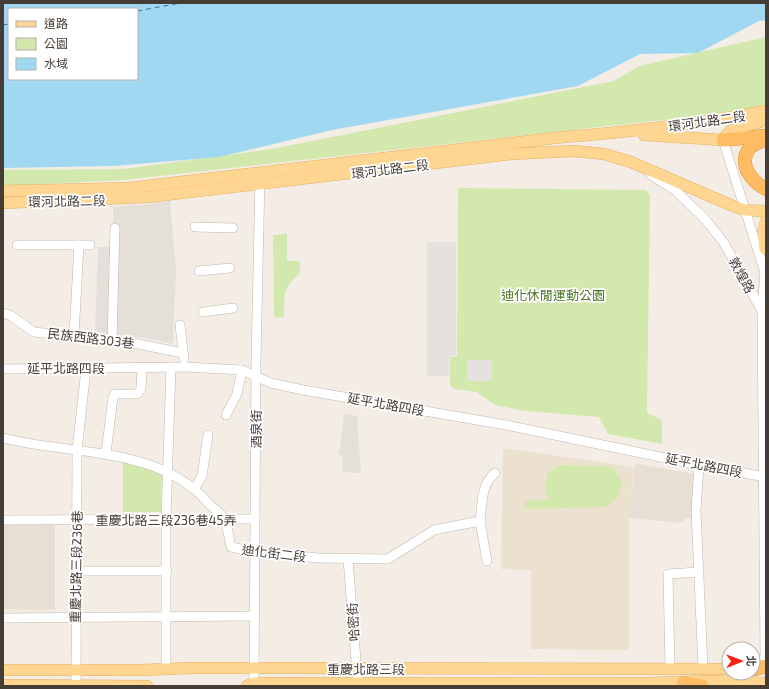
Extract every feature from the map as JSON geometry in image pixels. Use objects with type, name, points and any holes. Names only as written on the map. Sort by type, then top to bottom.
[{"type":"highway","points":[[723,140],[766,136]]},
{"type":"highway","points":[[766,140],[752,145],[746,154],[745,161],[748,175],[756,184],[766,190]]},
{"type":"highway","points":[[683,683],[702,686]]},
{"type":"main road","name":"環河北路二段","points":[[3,191],[129,188],[564,136],[614,133],[766,112]]},
{"type":"main road","points":[[614,133],[714,138],[723,140],[730,131],[766,120]]},
{"type":"main road","name":"環河北路二段","points":[[3,203],[117,200],[511,154],[585,152],[604,154],[631,162],[749,210],[766,211]]},
{"type":"main road","points":[[765,251],[762,232],[766,221]]},
{"type":"main road","name":"重慶北路三段","points":[[3,670],[254,668],[721,669]]},
{"type":"main road","name":"重慶北路三段","points":[[251,685],[683,683],[713,681],[766,683]]},
{"type":"main road","points":[[3,685],[147,686]]},
{"type":"street","points":[[723,140],[765,251]]},
{"type":"street","name":"敦煌路","points":[[631,162],[676,191],[704,219],[724,243],[762,311],[765,658],[761,665]]},
{"type":"street","name":"酒泉街","points":[[251,685],[254,668],[255,616],[256,377],[261,184],[260,173]]},
{"type":"street","points":[[749,210],[765,273],[762,311]]},
{"type":"street","points":[[195,227],[233,228]]},
{"type":"street","points":[[112,340],[116,228]]},
{"type":"street","points":[[17,245],[90,245]]},
{"type":"street","points":[[74,336],[79,245]]},
{"type":"street","points":[[199,271],[230,268]]},
{"type":"street","points":[[203,312],[233,308]]},
{"type":"street","name":"民族西路303巷","points":[[7,314],[34,332],[112,340],[183,353]]},
{"type":"street","points":[[180,325],[185,367]]},
{"type":"street","points":[[166,669],[166,519],[170,367]]},
{"type":"street","name":"延平北路四段","points":[[3,369],[185,367],[242,370],[256,377],[304,390],[506,425],[764,477]]},
{"type":"street","points":[[106,453],[113,397],[115,394],[137,394],[142,389],[142,368]]},
{"type":"street","name":"重慶北路三段236巷","points":[[76,685],[77,450],[86,369]]},
{"type":"street","points":[[226,415],[237,394],[242,370]]},
{"type":"street","points":[[195,488],[202,476],[208,435]]},
{"type":"street","name":"迪化街二段","points":[[3,438],[52,448],[106,453],[168,473],[195,488],[224,519],[231,547],[255,552],[348,559],[388,559],[434,530],[480,521]]},
{"type":"street","points":[[699,465],[696,511],[703,668]]},
{"type":"street","points":[[487,561],[480,521],[485,486],[488,478],[494,473]]},
{"type":"street","name":"重慶北路三段236巷45弄","points":[[3,520],[255,519]]},
{"type":"street","name":"哈密街","points":[[348,559],[357,685]]},
{"type":"street","points":[[76,571],[167,571]]},
{"type":"street","points":[[670,669],[668,574],[699,572]]},
{"type":"street","points":[[3,618],[255,616]]},
{"type":"shaded area","points":[[170,201],[176,271],[173,344],[146,338],[95,332],[98,247],[113,247],[113,206],[141,205]]},
{"type":"shaded area","points":[[427,242],[456,242],[456,356],[449,356],[449,376],[427,376]]},
{"type":"shaded area","points":[[467,360],[492,360],[492,381],[467,381]]},
{"type":"shaded area","points":[[344,414],[357,416],[361,473],[342,472],[343,455],[339,455]]},
{"type":"shaded area","points":[[503,448],[634,467],[629,518],[629,650],[531,649],[531,570],[501,569]]},
{"type":"shaded area","points":[[635,463],[694,474],[693,519],[684,518],[683,523],[629,518]]},
{"type":"shaded area","points":[[55,524],[55,610],[3,609],[3,525]]},
{"type":"green space","points":[[766,37],[766,106],[689,117],[124,180],[3,186],[3,170],[123,169],[272,149],[614,81],[639,66]]},
{"type":"green space","name":"迪化休閒運動公園","points":[[458,188],[646,190],[650,195],[647,413],[662,420],[662,444],[608,434],[599,417],[524,411],[495,405],[477,392],[455,389],[450,386],[450,357],[457,357]]},
{"type":"green space","points":[[287,234],[287,261],[300,261],[300,274],[294,278],[287,287],[284,317],[277,317],[277,319],[274,316],[273,235]]},
{"type":"green space","points":[[123,462],[162,474],[161,512],[123,512]]},
{"type":"green space","points":[[559,465],[610,466],[619,476],[622,485],[617,498],[605,507],[525,509],[525,501],[549,499],[545,491],[547,474]]},
{"type":"water","points":[[3,3],[766,3],[766,20],[759,21],[698,53],[640,54],[578,86],[332,130],[219,157],[114,166],[3,168]]},
{"type":"ferry route","points":[[138,11],[181,3]]},
{"type":"ferry route","points":[[3,25],[8,24]]}]
